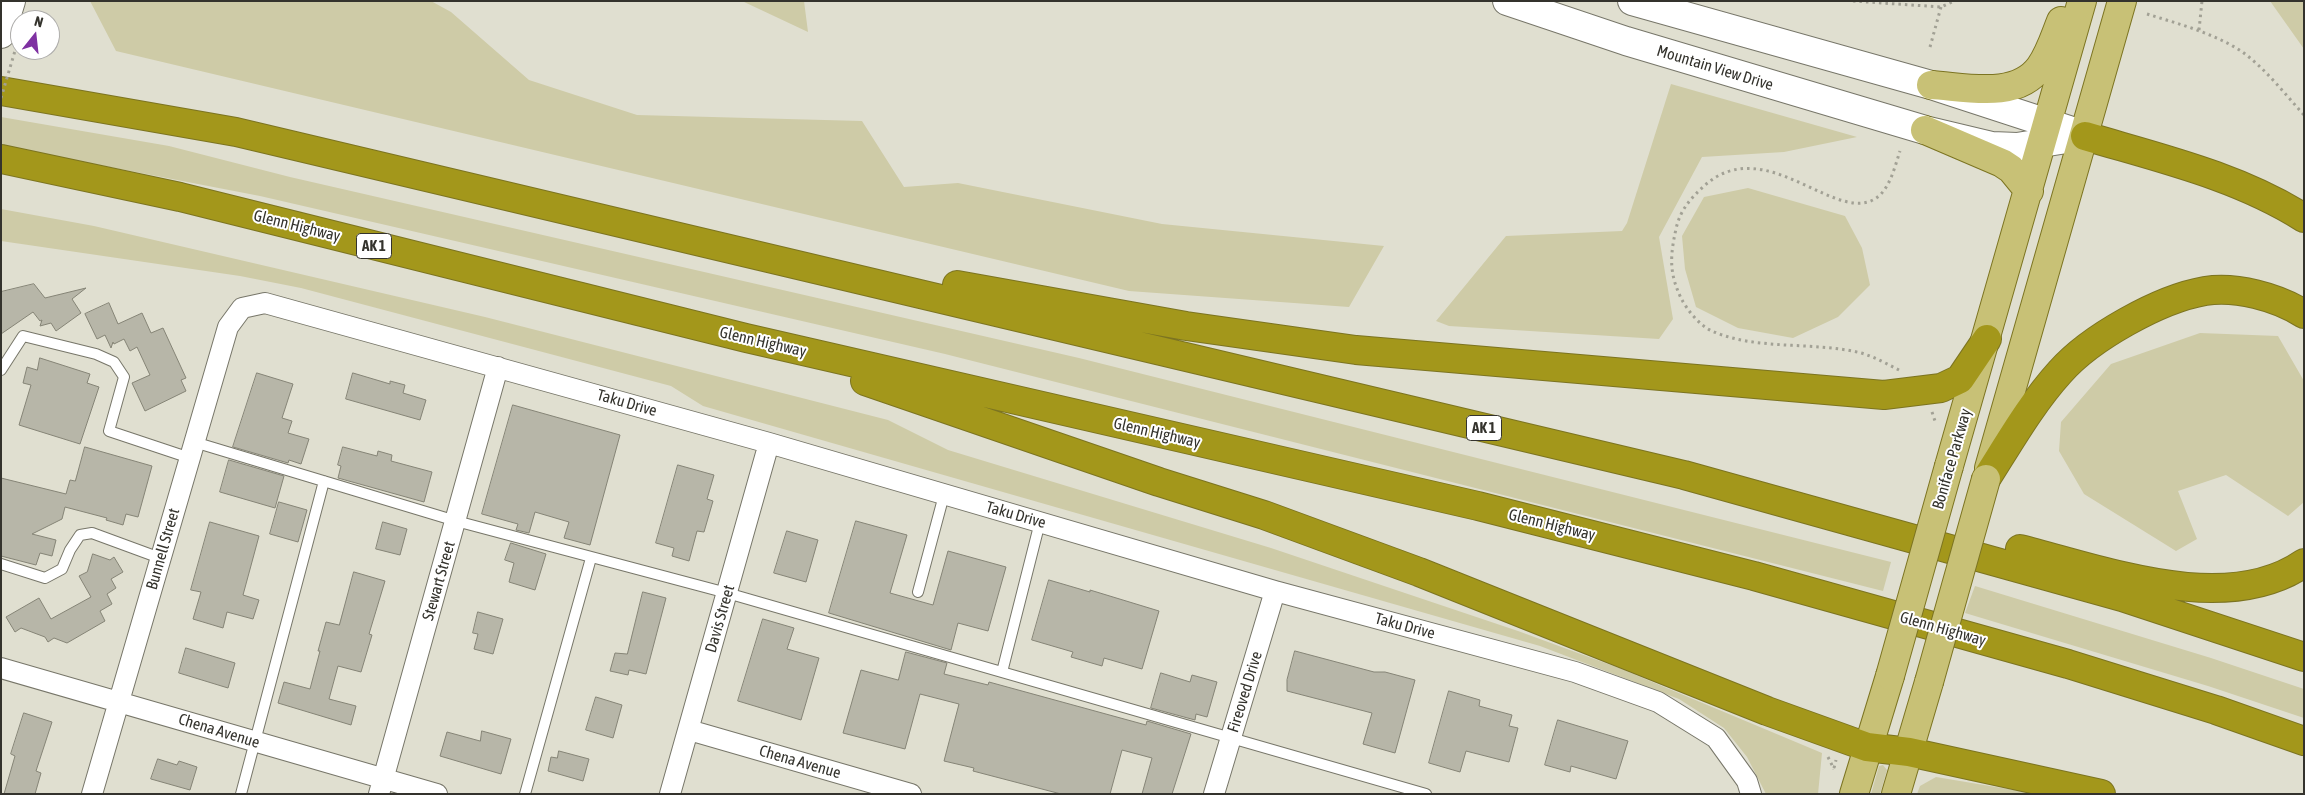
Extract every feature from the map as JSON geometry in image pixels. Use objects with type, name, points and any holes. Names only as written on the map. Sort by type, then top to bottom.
[{"type":"highway","name":"AK 1","points":[[1,90],[236,132],[1684,475],[2122,597],[2304,656]]},
{"type":"highway","points":[[2085,136],[2250,188],[2279,202],[2304,218]]},
{"type":"highway","name":"Glenn Highway","points":[[1,159],[180,198],[746,338],[1478,506],[1754,576],[2077,667],[2216,710],[2304,741]]},
{"type":"highway","points":[[656,232],[1186,326],[1356,350],[1884,395],[1922,392],[1941,388],[1960,379],[1987,339]]},
{"type":"highway","points":[[1986,479],[2035,402],[2060,371],[2101,338],[2147,311],[2205,291],[2222,291],[2259,296],[2281,302],[2304,314]]},
{"type":"highway","points":[[746,338],[950,411],[1264,515],[1419,572],[1767,711],[1867,747],[1909,752],[2101,794]]},
{"type":"highway","points":[[1684,475],[1872,512],[2148,581],[2186,587],[2236,588],[2275,579],[2304,563]]},
{"type":"main road","points":[[1931,85],[1995,89],[2012,87],[2038,69],[2046,58],[2069,1]]},
{"type":"main road","name":"Boniface Parkway","points":[[1844,786],[1867,747],[1890,676],[2082,1]]},
{"type":"main road","points":[[1896,794],[2122,1]]},
{"type":"main road","points":[[1925,130],[2002,163],[2012,169],[2029,191]]},
{"type":"street","name":"Mountain View Drive","points":[[1507,1],[1626,41],[1925,130],[1992,146],[2018,148],[2044,134],[2085,136]]},
{"type":"street","points":[[1632,1],[1931,85],[2044,134]]},
{"type":"street","name":"Taku Drive","points":[[242,308],[265,303],[769,443],[1275,591],[1576,672],[1658,702],[1716,738],[1747,781],[1751,794]]},
{"type":"street","name":"Bunnell Street","points":[[92,794],[228,327],[242,308]]},
{"type":"street","name":"Stewart Street","points":[[381,787],[498,367]]},
{"type":"street","name":"Davis Street","points":[[670,794],[769,443]]},
{"type":"street","name":"Fireoved Drive","points":[[1214,794],[1275,591]]},
{"type":"street","name":"Chena Avenue","points":[[1,668],[256,742],[381,787],[436,794]]},
{"type":"street","name":"Chena Avenue","points":[[689,730],[911,794]]},
{"type":"lane","points":[[1,370],[23,336],[96,354],[114,362],[124,377],[109,431],[324,481],[456,521],[727,593],[1426,794]]},
{"type":"lane","points":[[241,794],[324,481]]},
{"type":"lane","points":[[918,592],[944,495]]},
{"type":"lane","points":[[1002,672],[1040,522]]},
{"type":"lane","points":[[1,564],[45,578],[62,569],[70,550],[80,535],[92,533],[160,558]]},
{"type":"lane","points":[[525,794],[591,558]]},
{"type":"path","points":[[1853,1],[1941,7],[1954,1]]},
{"type":"path","points":[[2199,30],[2202,1]]},
{"type":"path","points":[[1930,47],[1941,7]]},
{"type":"path","points":[[2147,14],[2199,30],[2241,52],[2260,67],[2304,114]]},
{"type":"path","points":[[1,98],[10,20]]},
{"type":"path","points":[[1900,151],[1890,181],[1879,196],[1863,204],[1846,203],[1769,170],[1741,167],[1710,180],[1688,201],[1677,222],[1671,256],[1673,283],[1686,308],[1710,331],[1738,339],[1861,353],[1907,374],[1922,392],[1935,418],[1937,428]]},
{"type":"path","points":[[1827,754],[1844,786]]},
{"type":"shaded area","points":[[90,1],[431,1],[451,12],[529,80],[637,115],[862,121],[904,187],[958,183],[1162,224],[1384,246],[1349,307],[1129,291],[116,51]]},
{"type":"shaded area","points":[[742,1],[804,1],[808,32]]},
{"type":"shaded area","points":[[2270,1],[2304,1],[2304,49]]},
{"type":"shaded area","points":[[1671,84],[1857,137],[1784,152],[1702,157],[1659,237],[1673,319],[1659,339],[1449,326],[1436,321],[1506,236],[1622,231],[1627,223]]},
{"type":"shaded area","points":[[1,117],[169,146],[290,177],[1079,358],[1891,562],[1883,591],[945,354],[260,196],[1,146]]},
{"type":"shaded area","points":[[1748,188],[1845,216],[1862,248],[1870,285],[1838,317],[1793,338],[1738,328],[1696,307],[1685,269],[1682,236],[1704,197]]},
{"type":"shaded area","points":[[1,209],[94,226],[485,317],[888,420],[948,450],[1271,548],[1518,631],[1619,668],[1822,753],[1818,794],[1766,794],[1747,757],[1724,728],[1679,699],[1540,646],[703,406],[671,386],[301,288],[240,276],[1,241]]},
{"type":"shaded area","points":[[2200,333],[2278,336],[2304,381],[2304,502],[2288,516],[2226,475],[2178,491],[2197,539],[2176,551],[2084,494],[2059,451],[2061,422],[2111,364]]},
{"type":"shaded area","points":[[1975,586],[2211,658],[2304,689],[2304,718],[2208,686],[1965,613]]},
{"type":"shaded area","points":[[1883,765],[1887,770],[1880,794],[1871,794],[1879,766]]},
{"type":"shaded area","points":[[1936,777],[2032,793],[1917,794],[1920,786]]},
{"type":"building","points":[[34,284],[45,298],[86,288],[72,299],[81,313],[56,331],[51,323],[40,326],[42,320],[40,321],[33,312],[1,334],[1,292]]},
{"type":"building","points":[[109,303],[118,324],[142,313],[151,333],[163,328],[186,378],[181,380],[186,391],[145,411],[132,383],[150,375],[137,347],[130,351],[124,339],[114,344],[113,342],[111,348],[105,335],[97,339],[85,314]]},
{"type":"building","points":[[40,358],[90,374],[87,383],[99,387],[80,444],[19,425],[31,385],[23,383],[27,367],[37,370]]},
{"type":"building","points":[[257,373],[293,384],[282,418],[292,421],[288,433],[309,439],[301,464],[289,460],[288,463],[233,447]]},
{"type":"building","points":[[353,373],[390,384],[390,381],[405,385],[403,393],[426,400],[420,420],[346,399]]},
{"type":"building","points":[[513,405],[620,435],[590,545],[564,538],[569,522],[535,512],[529,533],[516,530],[518,524],[482,514]]},
{"type":"building","points":[[85,447],[152,466],[138,517],[126,514],[123,525],[106,520],[107,518],[65,507],[62,519],[32,534],[56,540],[52,556],[40,553],[36,565],[1,556],[1,478],[66,494],[70,480],[75,481]]},
{"type":"building","points":[[343,447],[377,456],[378,451],[392,455],[391,461],[432,472],[424,502],[338,478],[341,466],[338,465]]},
{"type":"building","points":[[229,460],[284,476],[275,508],[220,492]]},
{"type":"building","points":[[678,465],[714,475],[707,499],[713,501],[704,532],[697,531],[689,561],[672,556],[674,548],[656,543]]},
{"type":"building","points":[[279,502],[307,510],[298,542],[270,534]]},
{"type":"building","points":[[856,521],[907,535],[890,593],[933,605],[948,551],[1006,567],[988,631],[958,623],[951,650],[829,613]]},
{"type":"building","points":[[210,522],[259,536],[243,595],[259,600],[253,619],[227,612],[223,628],[193,619],[201,592],[191,590]]},
{"type":"building","points":[[383,522],[407,529],[400,555],[376,549]]},
{"type":"building","points":[[787,531],[818,540],[806,582],[774,573]]},
{"type":"building","points":[[511,543],[546,554],[535,590],[509,582],[514,563],[505,560]]},
{"type":"building","points":[[93,554],[110,560],[114,557],[123,572],[111,579],[116,588],[107,594],[112,604],[100,611],[105,621],[67,643],[54,638],[48,642],[45,637],[21,628],[15,632],[6,617],[39,598],[51,619],[91,597],[79,576],[87,572]]},
{"type":"building","points":[[354,572],[385,581],[369,634],[372,635],[361,672],[338,666],[329,699],[356,706],[351,725],[278,703],[284,682],[310,689],[326,622],[339,625]]},
{"type":"building","points":[[1049,580],[1159,611],[1142,669],[1104,658],[1102,666],[1071,657],[1073,652],[1032,640]]},
{"type":"building","points":[[643,592],[666,598],[646,674],[629,670],[628,675],[610,671],[615,653],[627,654]]},
{"type":"building","points":[[478,612],[503,619],[493,654],[474,649],[478,634],[473,633]]},
{"type":"building","points":[[763,619],[794,628],[787,649],[819,658],[801,720],[738,701]]},
{"type":"building","points":[[186,648],[235,663],[228,688],[179,673]]},
{"type":"building","points":[[1295,651],[1374,672],[1385,672],[1415,680],[1395,753],[1363,744],[1372,713],[1287,691],[1287,680]]},
{"type":"building","points":[[906,652],[947,663],[944,674],[988,685],[989,682],[1146,725],[1147,721],[1191,734],[1172,794],[1142,794],[1152,758],[1122,750],[1110,794],[1061,794],[973,771],[974,768],[944,761],[959,704],[920,694],[905,749],[843,733],[861,670],[898,680]]},
{"type":"building","points":[[1161,673],[1190,682],[1192,675],[1217,682],[1207,717],[1196,714],[1195,720],[1151,708]]},
{"type":"building","points":[[1449,691],[1480,700],[1479,706],[1512,715],[1509,726],[1518,728],[1509,762],[1466,751],[1460,772],[1429,763]]},
{"type":"building","points":[[596,697],[622,705],[613,738],[586,730]]},
{"type":"building","points":[[24,713],[52,722],[36,771],[41,773],[35,794],[4,794],[15,756],[11,754]]},
{"type":"building","points":[[1558,720],[1628,741],[1616,779],[1571,766],[1570,772],[1545,765]]},
{"type":"building","points":[[482,731],[511,739],[501,774],[440,756],[447,732],[480,741]]},
{"type":"building","points":[[559,751],[589,759],[583,781],[548,771],[551,757],[557,758]]},
{"type":"building","points":[[158,759],[177,765],[179,761],[197,767],[190,790],[151,779]]}]
